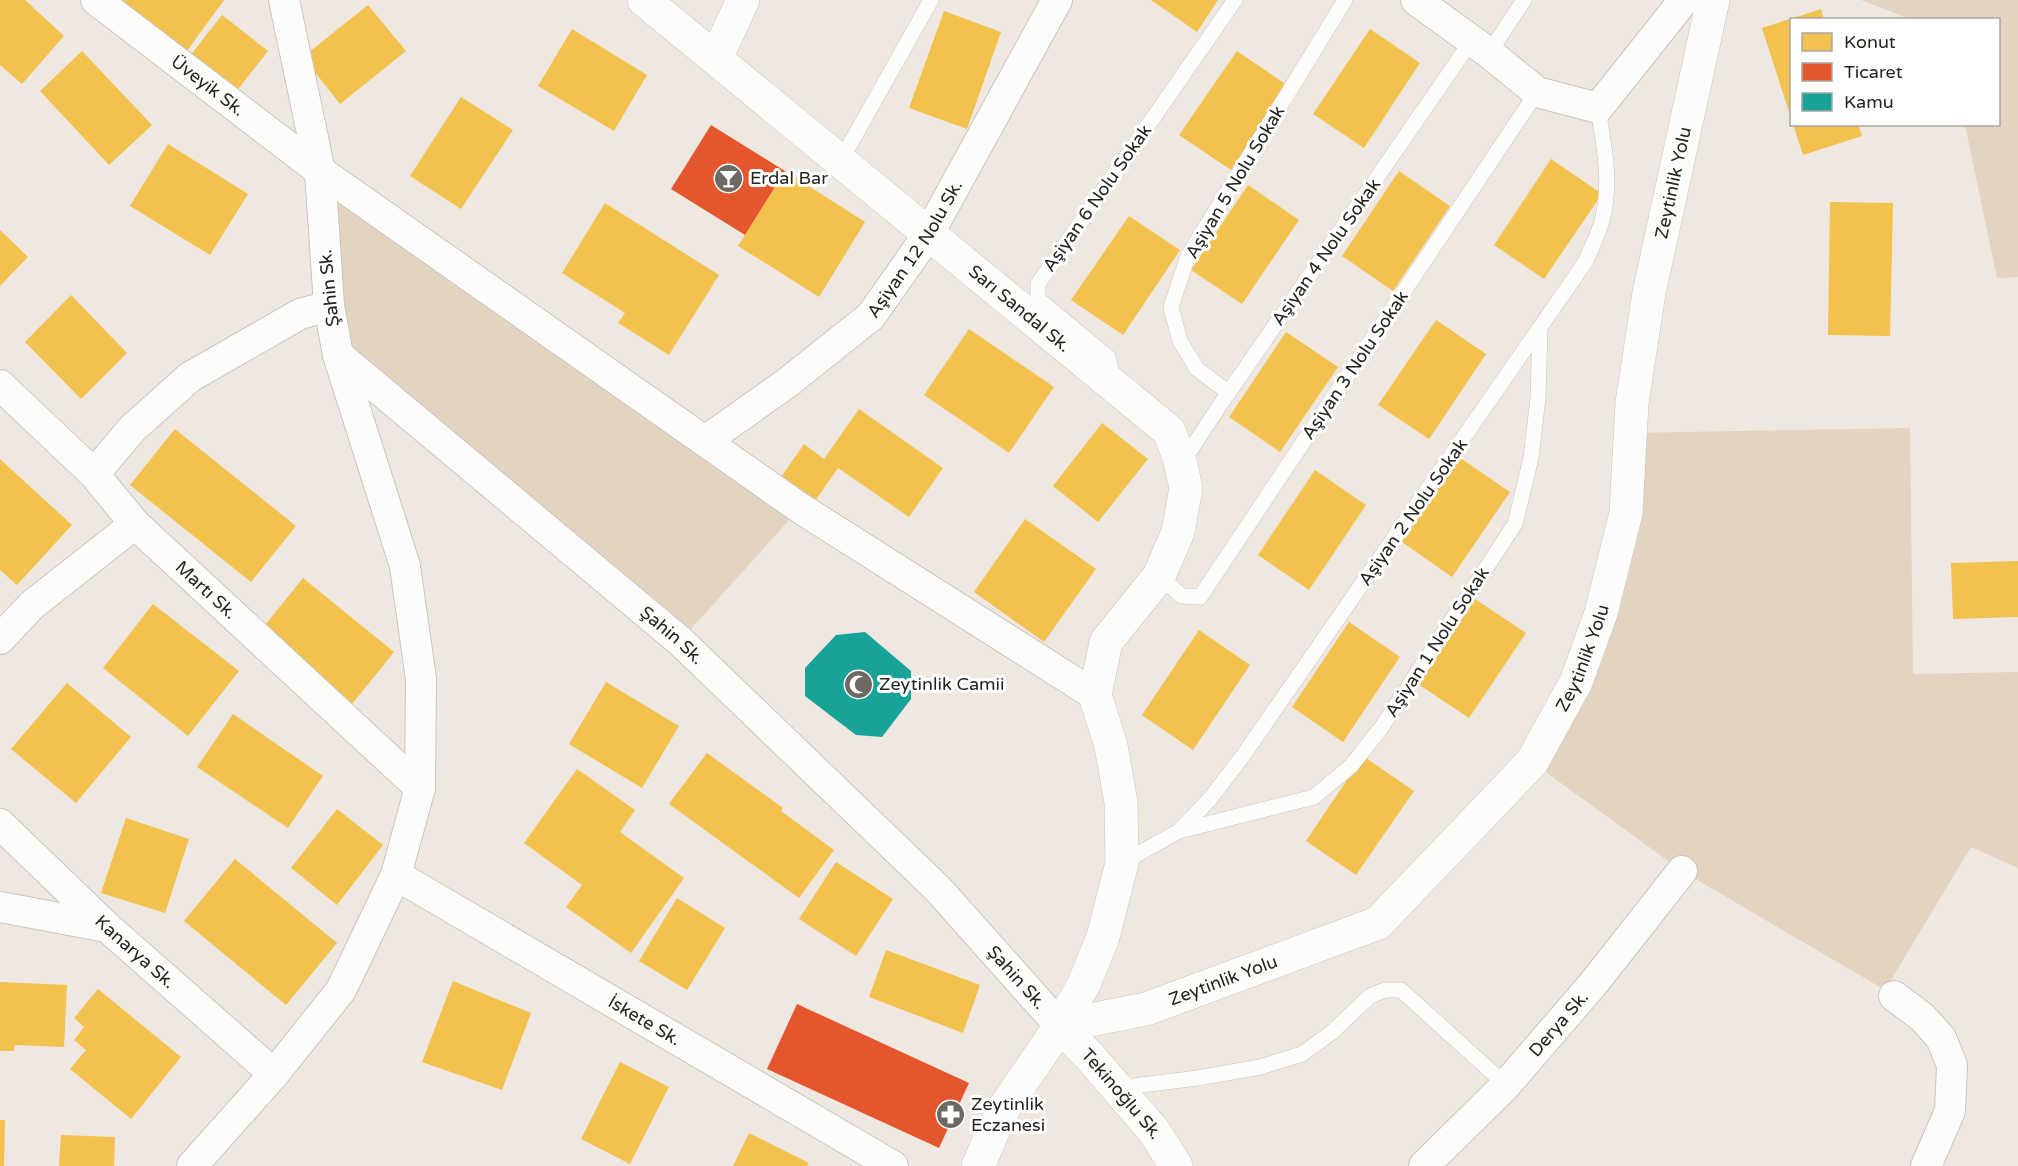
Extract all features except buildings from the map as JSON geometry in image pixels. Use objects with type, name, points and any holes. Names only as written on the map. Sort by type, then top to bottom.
[{"type":"street","name":"Üveyik Sk.","points":[[96,0],[320,171]]},
{"type":"street","name":"Şahin Sk.","points":[[284,0],[320,171],[329,306],[338,355],[680,641],[938,889],[1060,1026]]},
{"type":"street","name":"Sarı Sandal Sk.","points":[[644,0],[1169,431],[1181,465],[1186,489],[1178,532],[1159,576],[1106,642],[1095,696]]},
{"type":"street","points":[[716,58],[743,0]]},
{"type":"street","name":"Aşiyan 12 Nolu Sk.","points":[[705,441],[787,383],[871,316],[928,235],[1057,0]]},
{"type":"street","points":[[1416,0],[1480,46],[1537,92],[1598,108],[1684,0]]},
{"type":"street","name":"Zeytinlik Yolu","points":[[1060,1026],[1146,1009],[1378,923],[1532,762],[1576,682],[1601,612],[1626,513],[1632,403],[1649,293],[1713,0]]},
{"type":"street","points":[[320,171],[801,508],[1095,696],[1111,746],[1121,802],[1122,863],[1103,937],[1084,984],[1060,1026],[1002,1111],[978,1166]]},
{"type":"street","points":[[94,474],[132,429],[190,377],[300,314],[329,306]]},
{"type":"street","points":[[192,1166],[274,1074],[341,990],[396,875],[420,788],[421,679],[405,566],[338,355]]},
{"type":"street","name":"Martı Sk.","points":[[0,385],[94,474],[135,524],[420,788]]},
{"type":"street","points":[[0,639],[32,605],[135,524]]},
{"type":"street","name":"Kanarya Sk.","points":[[0,824],[107,927],[274,1074]]},
{"type":"street","name":"Derya Sk.","points":[[1424,1166],[1506,1085],[1593,984],[1682,871]]},
{"type":"street","name":"İskete Sk.","points":[[396,875],[893,1166]]},
{"type":"street","points":[[0,907],[107,927]]},
{"type":"street","points":[[1894,996],[1922,1017],[1941,1038],[1952,1065],[1950,1111],[1926,1166]]},
{"type":"street","name":"Tekinoğlu Sk.","points":[[1060,1026],[1154,1131],[1176,1166]]},
{"type":"lane","points":[[840,162],[931,0]]},
{"type":"lane","name":"Aşiyan 6 Nolu Sokak","points":[[1114,387],[1108,357],[1038,299],[1038,284],[1235,0]]},
{"type":"lane","name":"Aşiyan 5 Nolu Sokak","points":[[1229,393],[1197,369],[1180,341],[1171,307],[1188,256],[1345,0]]},
{"type":"lane","name":"Aşiyan 4 Nolu Sokak","points":[[1181,465],[1229,393],[1480,46],[1524,0]]},
{"type":"lane","name":"Aşiyan 3 Nolu Sokak","points":[[1159,576],[1182,596],[1200,597],[1537,92]]},
{"type":"lane","name":"Aşiyan 2 Nolu Sokak","points":[[1122,863],[1179,831],[1209,800],[1242,757],[1586,261],[1602,222],[1607,187],[1607,160],[1598,108]]},
{"type":"lane","name":"Aşiyan 1 Nolu Sokak","points":[[1179,831],[1314,797],[1351,766],[1380,728],[1515,524],[1531,458],[1538,398],[1540,329]]},
{"type":"lane","points":[[1117,1088],[1198,1078],[1260,1067],[1302,1054],[1331,1033],[1370,996],[1385,990],[1401,990],[1506,1085]]},
{"type":"shaded area","points":[[1861,0],[2018,0],[2018,277],[1997,278],[1965,126],[2000,126],[2000,18],[1907,18]]},
{"type":"shaded area","points":[[320,171],[800,508],[680,641],[338,355]]},
{"type":"shaded area","points":[[1910,428],[1913,674],[2018,672],[2018,868],[1971,847],[1885,990],[1682,871],[1532,762],[1576,682],[1630,433]]},
{"type":"place","name":"Erdal Bar","points":[[729,178]]},
{"type":"place","name":"Zeytinlik Camii","points":[[858,684]]},
{"type":"place","name":"Zeytinlik Eczanesi","points":[[950,1114]]}]
